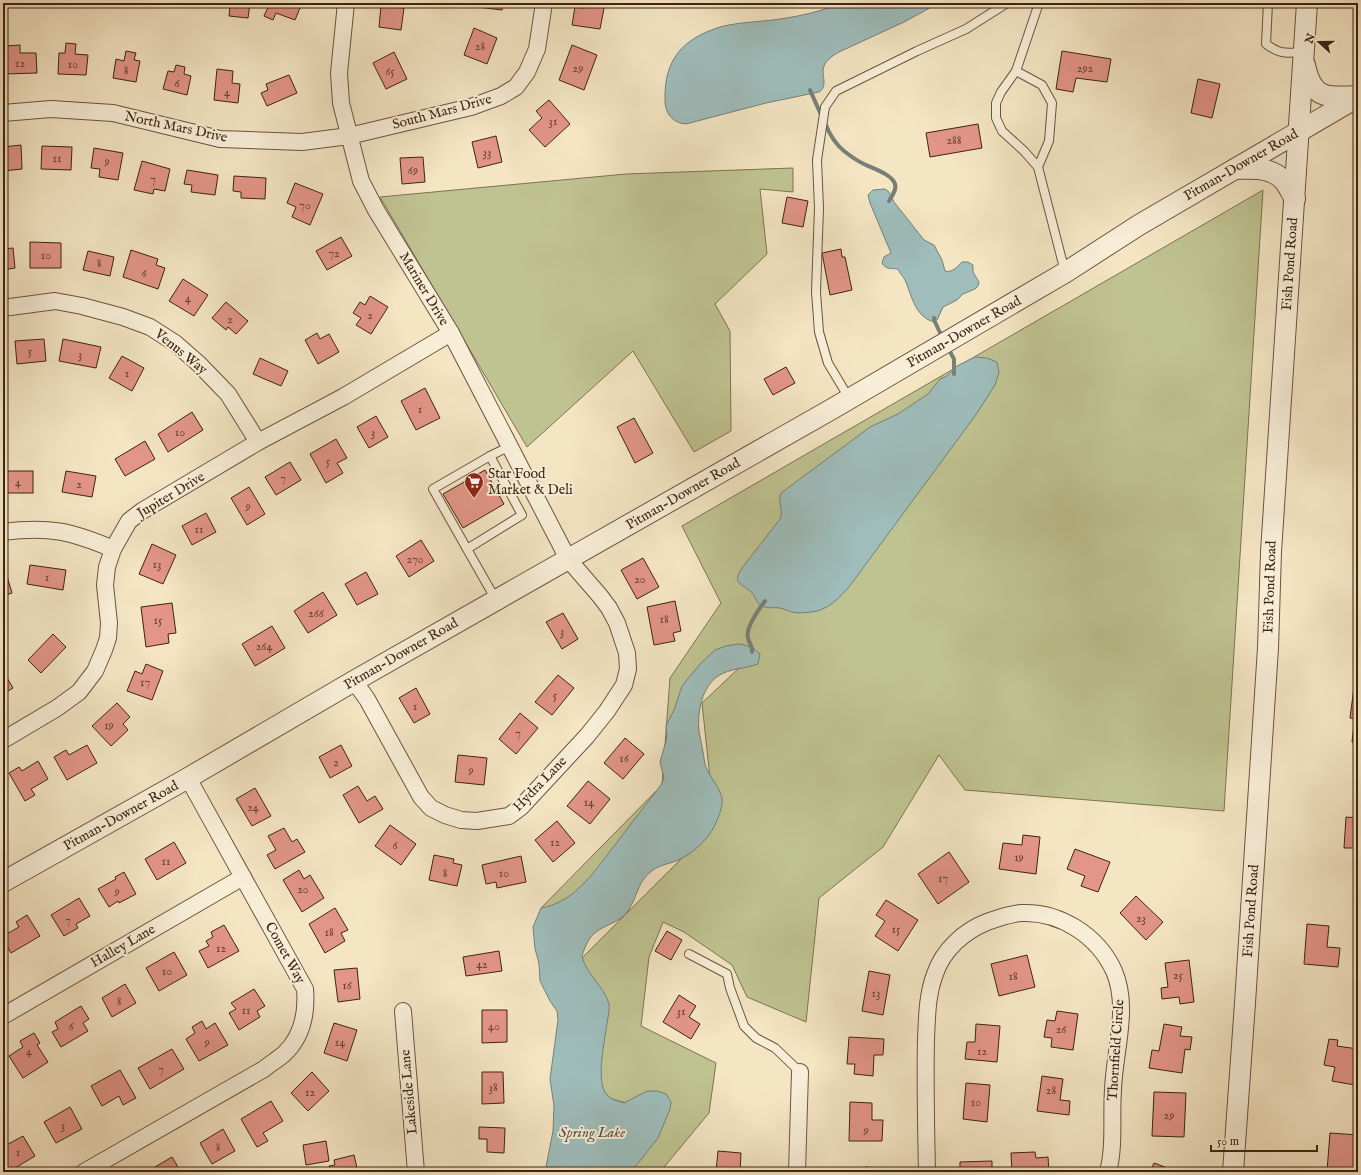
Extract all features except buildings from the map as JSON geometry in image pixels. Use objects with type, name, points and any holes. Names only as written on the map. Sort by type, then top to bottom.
[{"type":"street","name":"Mariner Drive","points":[[346,3],[339,73],[341,103],[361,181],[368,196],[451,333],[568,559]]},
{"type":"street","name":"South Mars Drive","points":[[349,136],[471,107],[501,96],[516,87],[527,72],[537,49],[544,3]]},
{"type":"street","name":"Fish Pond Road","points":[[1233,1172],[1268,648],[1271,552],[1294,199],[1300,130],[1307,3]]},
{"type":"street","points":[[1304,54],[1307,73],[1313,88],[1330,97],[1358,97]]},
{"type":"street","name":"Pitman-Downer Road","points":[[3,882],[188,778],[354,681],[850,399],[1066,272],[1139,225],[1233,169],[1358,97]]},
{"type":"street","name":"North Mars Drive","points":[[3,112],[51,109],[113,113],[220,139],[264,142],[302,142],[349,136]]},
{"type":"street","points":[[1233,169],[1261,169],[1272,173],[1283,180],[1294,199]]},
{"type":"street","name":"Venus Way","points":[[3,308],[55,301],[82,306],[150,326],[175,343],[199,364],[228,394],[258,442]]},
{"type":"street","name":"Jupiter Drive","points":[[3,740],[57,708],[79,692],[95,672],[108,638],[109,623],[105,585],[107,566],[113,549],[129,521],[142,511],[258,442],[343,397],[451,333]]},
{"type":"street","points":[[3,532],[34,529],[59,531],[91,540],[113,549]]},
{"type":"street","name":"Hydra Lane","points":[[354,681],[367,699],[421,797],[431,808],[445,815],[461,820],[477,822],[509,816],[521,807],[544,784],[597,724],[624,685],[628,669],[627,653],[617,623],[600,596],[568,559]]},
{"type":"street","name":"Comet Way","points":[[84,1172],[264,1069],[284,1054],[294,1043],[300,1032],[306,1002],[305,989],[188,778]]},
{"type":"street","name":"Halley Lane","points":[[3,1016],[243,877]]},
{"type":"street","name":"Thornfield Circle","points":[[927,1172],[927,1017],[928,999],[935,973],[941,960],[949,949],[970,930],[1009,914],[1021,913],[1053,918],[1075,927],[1098,946],[1108,959],[1114,972],[1119,988],[1121,1006],[1112,1089],[1112,1150],[1108,1172]]},
{"type":"street","name":"Lakeside Lane","points":[[403,1011],[416,1172]]},
{"type":"street","points":[[797,1172],[800,1072]]},
{"type":"lane","points":[[850,399],[828,363],[819,332],[816,292],[819,208],[817,160],[825,107],[836,91],[917,51],[966,29],[1008,3]]},
{"type":"lane","points":[[1039,3],[1016,71],[1001,92],[996,103],[996,118],[1002,131],[1024,151],[1038,167],[1066,272]]},
{"type":"lane","points":[[1268,3],[1266,44],[1274,50],[1282,53],[1304,54]]},
{"type":"lane","points":[[1016,71],[1042,85],[1052,103],[1049,141],[1038,167]]},
{"type":"lane","points":[[496,600],[433,489],[510,446]]},
{"type":"lane","points":[[467,549],[522,515],[490,456]]},
{"type":"lane","points":[[689,954],[727,974],[730,988],[744,1026],[756,1038],[774,1048],[800,1072]]},
{"type":"green space","points":[[793,168],[793,192],[760,189],[767,254],[715,304],[730,331],[731,431],[694,452],[633,351],[527,447],[380,197],[626,174]]},
{"type":"green space","points":[[1263,190],[1224,811],[965,790],[939,755],[883,847],[819,898],[806,1022],[747,997],[732,965],[684,932],[663,922],[649,957],[641,1026],[716,1063],[709,1113],[660,1172],[627,1172],[663,1112],[599,1096],[580,960],[715,825],[702,703],[757,651],[715,650],[669,812],[539,963],[541,908],[662,785],[670,678],[721,603],[682,526]]},
{"type":"water","points":[[842,3],[936,3],[904,22],[831,57],[823,68],[824,85],[819,92],[766,103],[686,124],[677,122],[668,113],[665,100],[668,73],[672,62],[678,53],[695,38],[727,25],[796,16],[819,11]]},
{"type":"water","points":[[885,189],[889,192],[894,202],[924,240],[934,245],[942,260],[945,271],[956,268],[962,262],[968,262],[973,265],[973,272],[979,282],[978,286],[975,289],[963,294],[957,300],[943,307],[937,320],[934,322],[928,320],[919,311],[905,280],[898,269],[887,268],[882,263],[884,257],[891,253],[868,195],[873,190]]},
{"type":"water","points":[[975,357],[987,358],[997,362],[999,372],[995,385],[975,416],[849,587],[831,604],[817,611],[795,613],[780,608],[764,607],[760,605],[753,594],[740,584],[738,578],[742,568],[780,519],[781,493],[870,427],[898,414],[928,394],[940,379],[947,376],[957,366]]},
{"type":"water","name":"Spring Lake","points":[[738,644],[750,647],[760,654],[758,664],[727,671],[718,676],[704,693],[700,708],[699,731],[705,765],[719,790],[722,799],[719,816],[712,831],[693,851],[676,861],[656,868],[648,874],[641,884],[625,915],[593,934],[587,943],[582,956],[587,969],[603,991],[609,1004],[601,1071],[603,1089],[611,1098],[624,1103],[647,1091],[657,1091],[666,1094],[671,1102],[670,1109],[658,1138],[631,1172],[545,1172],[553,1131],[554,1106],[550,1079],[558,1020],[557,1011],[540,981],[539,963],[535,949],[533,927],[541,908],[565,899],[585,882],[661,785],[664,778],[660,762],[666,741],[666,726],[674,710],[682,686],[700,664],[715,650]]},
{"type":"waterway","points":[[810,90],[822,117]]},
{"type":"waterway","points":[[825,123],[828,131],[844,151],[860,162],[886,174],[893,180],[895,188],[889,201]]},
{"type":"waterway","points":[[934,318],[943,339]]},
{"type":"waterway","points":[[948,348],[954,359],[954,374]]},
{"type":"waterway","points":[[752,652],[748,638],[749,629],[753,619],[765,601]]},
{"type":"place","name":"Star Food Market & Deli","points":[[474,499]]}]
